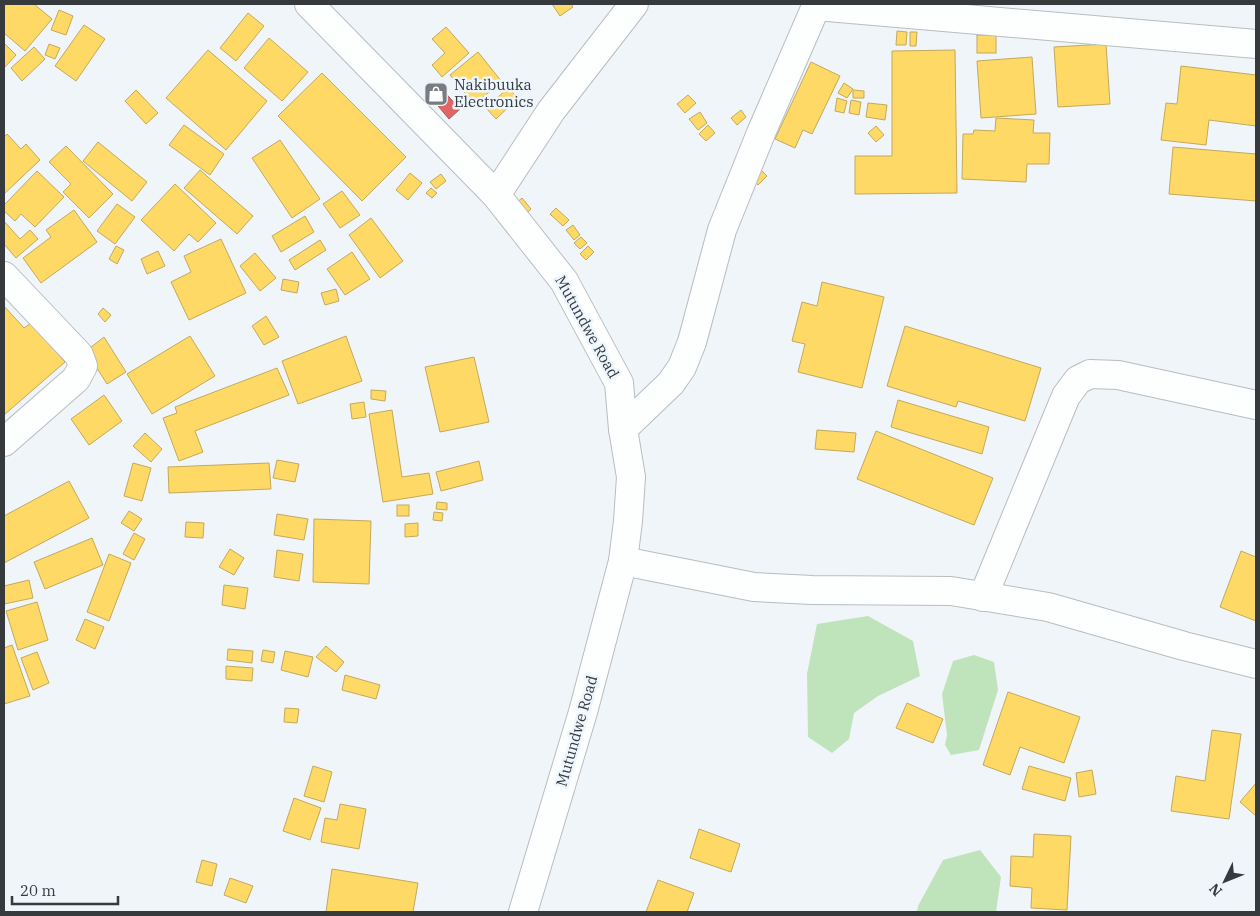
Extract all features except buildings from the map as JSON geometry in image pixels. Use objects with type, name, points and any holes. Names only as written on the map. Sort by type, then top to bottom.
[{"type":"street","name":"Mutundwe Road","points":[[309,4],[496,195],[564,281],[619,383],[623,428],[631,477],[623,561],[583,712],[523,912]]},
{"type":"street","points":[[496,195],[551,111],[634,4]]},
{"type":"street","points":[[623,428],[671,383],[682,367],[692,342],[722,230],[816,5],[1256,44]]},
{"type":"street","points":[[4,276],[78,355],[83,366],[76,379],[4,442]]},
{"type":"street","points":[[982,597],[1066,396],[1078,380],[1090,374],[1118,375],[1256,405]]},
{"type":"street","points":[[623,561],[754,588],[951,591],[1048,607],[1184,646],[1256,664]]},
{"type":"green space","points":[[868,616],[913,641],[920,676],[878,696],[854,713],[849,739],[832,753],[808,737],[807,674],[817,624]]},
{"type":"green space","points":[[974,655],[994,662],[998,690],[979,750],[951,755],[945,745],[947,735],[942,694],[953,661]]},
{"type":"green space","points":[[980,850],[1001,877],[996,912],[917,912],[918,906],[943,860]]},
{"type":"place","name":"Nakibuuka Electronics","points":[[436,94]]}]
